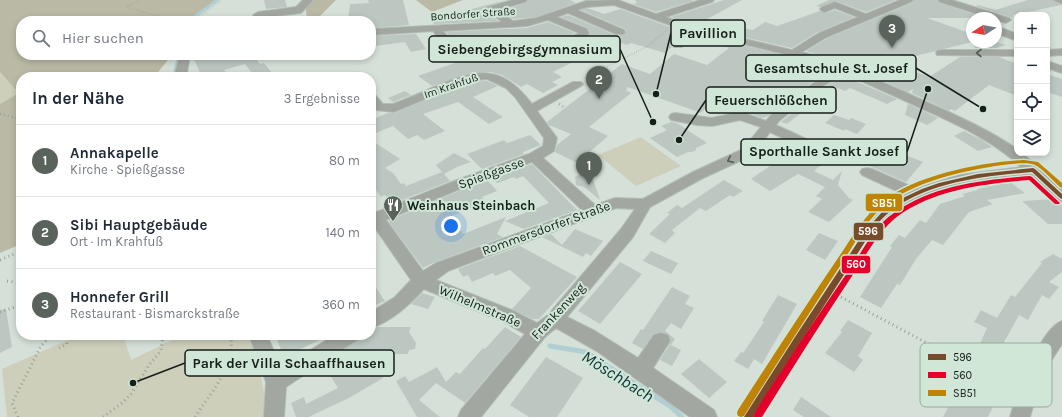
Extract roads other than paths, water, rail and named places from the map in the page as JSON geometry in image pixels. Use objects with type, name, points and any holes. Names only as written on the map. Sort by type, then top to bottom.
[{"type":"street","points":[[258,16],[298,7],[308,0]]},
{"type":"street","points":[[511,24],[491,9],[522,0]]},
{"type":"street","points":[[656,17],[709,0]]},
{"type":"street","points":[[794,53],[823,35],[908,0]]},
{"type":"street","points":[[943,0],[1006,20]]},
{"type":"street","points":[[615,1],[687,28],[794,53],[843,70],[970,126],[1014,153],[1062,197]]},
{"type":"street","name":"Bondorfer Straße","points":[[376,32],[527,22],[549,17],[586,4],[615,1]]},
{"type":"street","points":[[825,9],[836,5],[866,17]]},
{"type":"street","points":[[568,10],[620,32]]},
{"type":"street","points":[[549,17],[584,34],[551,51]]},
{"type":"street","points":[[436,28],[455,53],[480,47]]},
{"type":"street","points":[[678,45],[676,40],[687,28]]},
{"type":"street","points":[[1002,32],[1014,37]]},
{"type":"street","points":[[941,53],[1014,53]]},
{"type":"street","points":[[181,72],[184,60]]},
{"type":"street","points":[[1050,65],[1062,70]]},
{"type":"street","points":[[645,204],[698,175],[748,152],[775,118],[819,84],[843,70]]},
{"type":"street","name":"Im Krahfuß","points":[[376,103],[380,107],[394,108],[464,79],[483,75],[489,76],[510,86],[519,95],[552,138],[550,148],[534,157]]},
{"type":"street","points":[[529,110],[577,84]]},
{"type":"street","points":[[741,116],[744,96]]},
{"type":"street","points":[[674,117],[697,122],[712,122],[741,116],[769,127],[840,160]]},
{"type":"street","name":"Spießgasse","points":[[376,215],[534,157],[591,210]]},
{"type":"street","points":[[748,417],[828,291],[871,230],[890,208],[915,194],[948,183],[977,176],[1033,170]]},
{"type":"street","points":[[867,172],[915,194]]},
{"type":"street","name":"Rommersdorfer Straße","points":[[376,318],[401,302],[421,281],[442,267],[591,210],[615,203],[645,204]]},
{"type":"street","name":"Frankenweg","points":[[468,417],[538,332],[554,320],[627,233],[645,204]]},
{"type":"street","points":[[376,219],[388,232],[421,281]]},
{"type":"street","name":"Wilhelmstraße","points":[[421,281],[508,316],[538,332]]},
{"type":"street","points":[[554,320],[566,324],[592,338],[641,370],[707,417]]},
{"type":"street","points":[[1052,343],[1062,329]]},
{"type":"street","points":[[260,340],[276,382],[274,417]]},
{"type":"street","points":[[276,382],[340,340]]},
{"type":"street","points":[[641,370],[661,341]]},
{"type":"street","points":[[1020,417],[1023,407]]},
{"type":"waterway","name":"Möschbach","points":[[196,16],[217,0]]},
{"type":"waterway","name":"Möschbach","points":[[175,72],[178,60]]},
{"type":"waterway","name":"Möschbach","points":[[550,346],[586,352],[671,407],[682,417]]},
{"type":"place","name":"Honnefer Grill","points":[[892,48]]},
{"type":"place","name":"Sporthalle Sankt Josef","points":[[928,89]]},
{"type":"place","name":"Pavillion","points":[[656,94]]},
{"type":"place","name":"Sibi Hauptgebäude","points":[[599,99]]},
{"type":"place","name":"Gesamtschule St. Josef","points":[[983,109]]},
{"type":"place","name":"Siebengebirgsgymnasium","points":[[653,122]]},
{"type":"place","name":"Feuerschlößchen","points":[[679,140]]},
{"type":"place","name":"Annakapelle","points":[[589,185]]},
{"type":"place","name":"Weinhaus Steinbach","points":[[393,222]]},
{"type":"place","name":"Park der Villa Schaaffhausen","points":[[133,383]]}]
